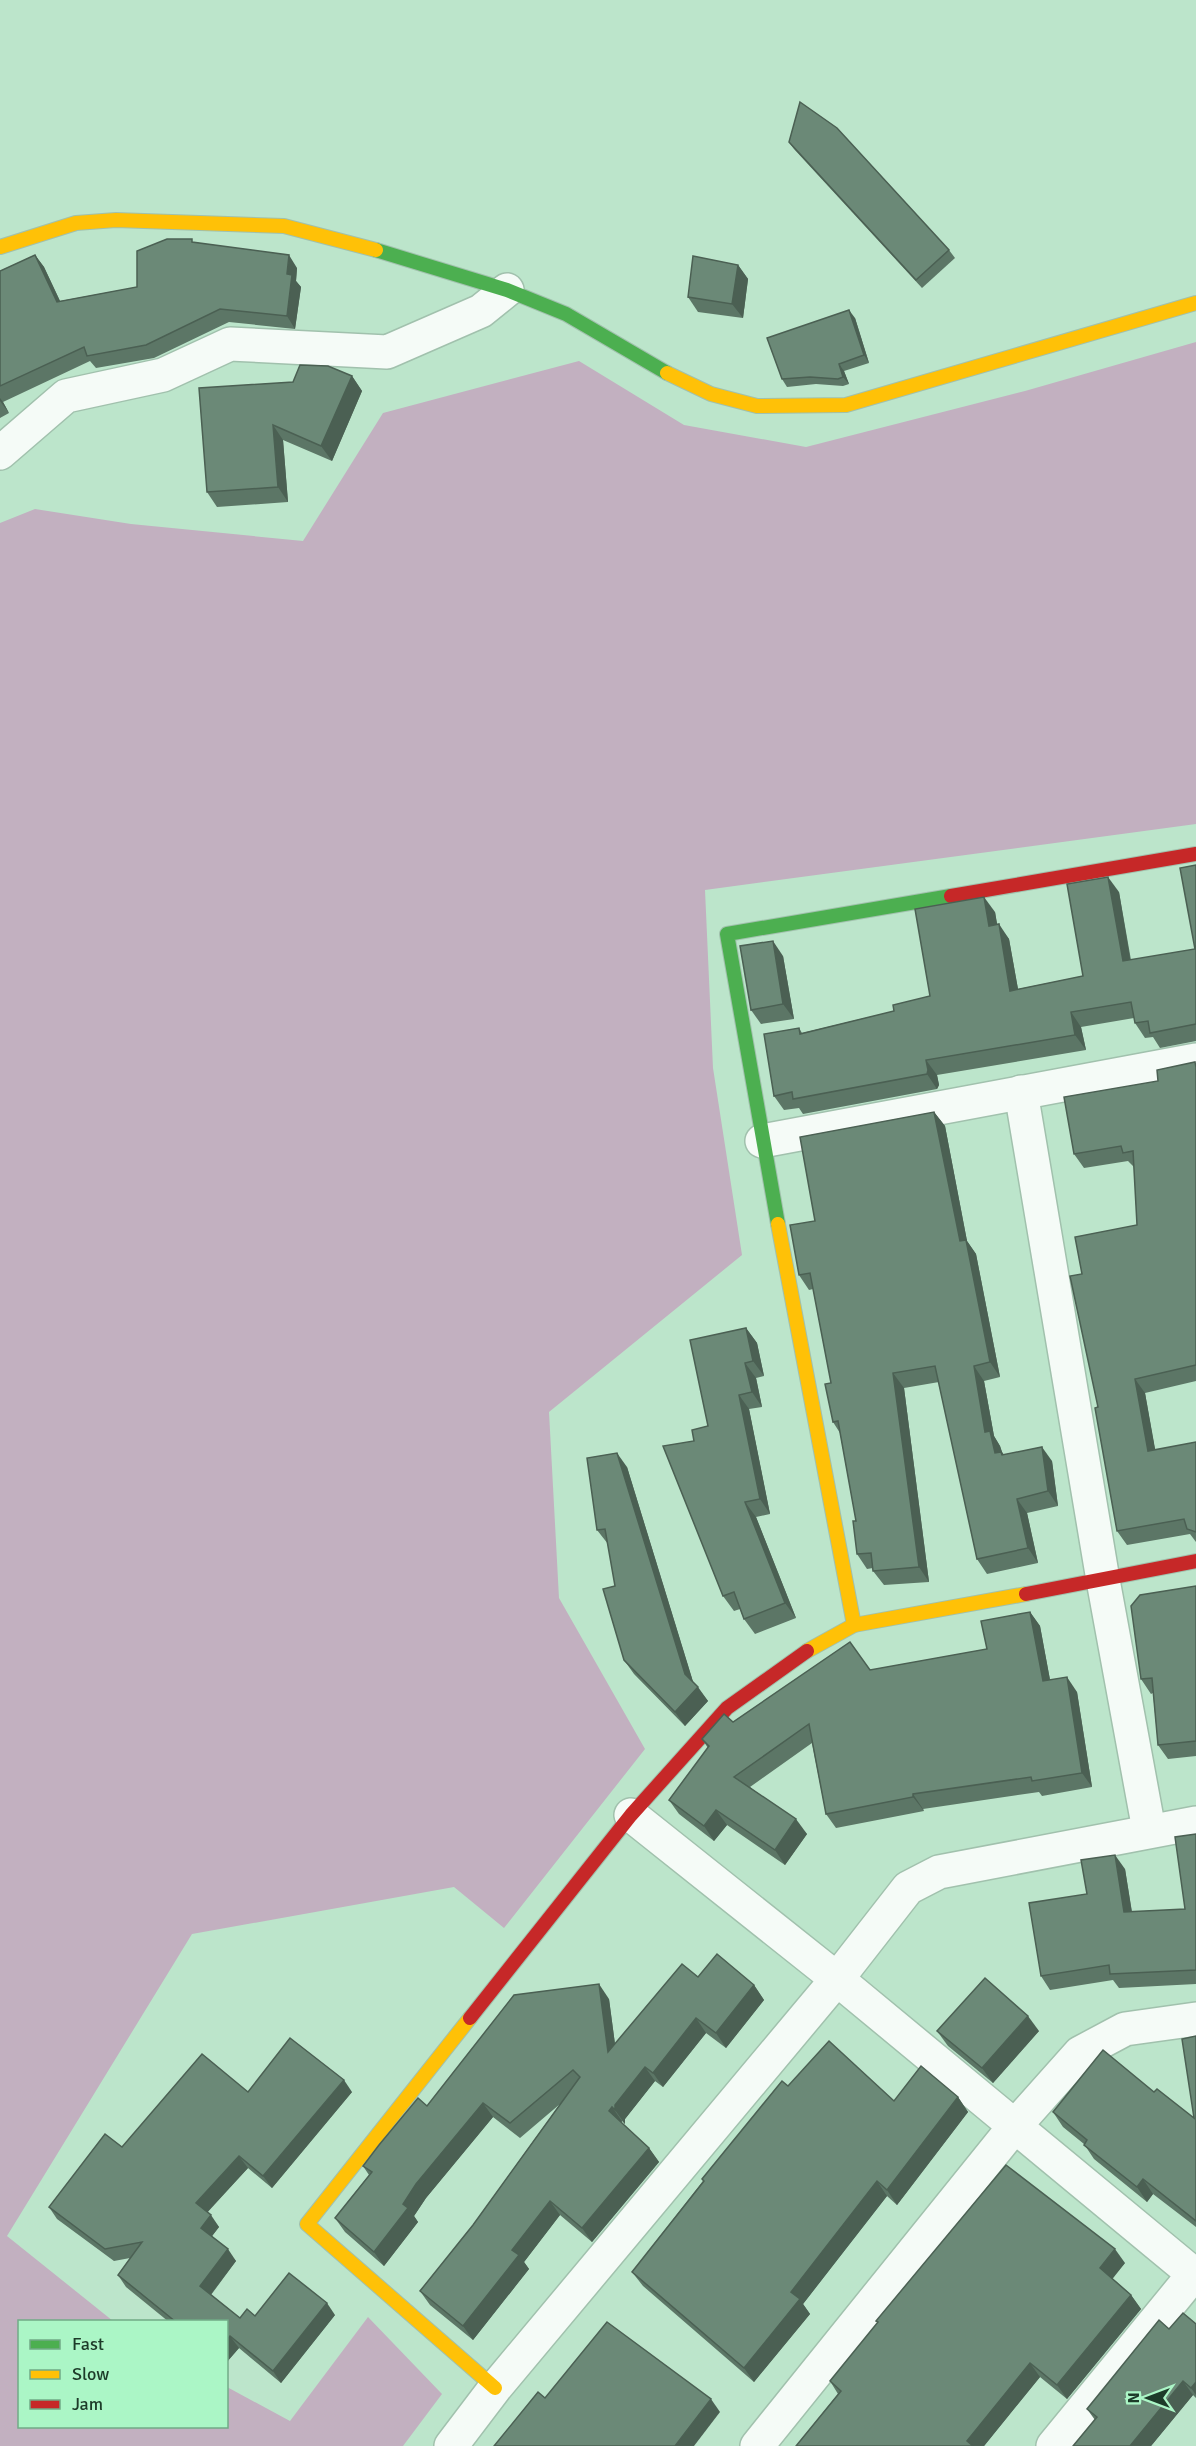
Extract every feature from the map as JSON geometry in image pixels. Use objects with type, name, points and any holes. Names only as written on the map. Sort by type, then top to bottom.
[{"type":"street","points":[[0,247],[76,223],[116,220],[284,226],[336,238],[507,291],[566,314],[656,368],[702,390],[757,406],[846,405],[1196,303]]},
{"type":"street","points":[[0,453],[66,396],[163,375],[230,344],[387,352],[481,311],[507,291]]},
{"type":"street","points":[[854,1625],[762,1142],[726,934],[1196,854]]},
{"type":"street","points":[[762,1142],[1196,1060]]},
{"type":"street","points":[[1021,1092],[1103,1581],[1149,1830]]},
{"type":"street","points":[[495,2388],[307,2224],[631,1815],[727,1708],[800,1655],[854,1625],[1103,1581],[1196,1561]]},
{"type":"street","points":[[631,1815],[837,1979],[1195,2275],[1053,2446]]},
{"type":"street","points":[[451,2446],[495,2388],[837,1979],[908,1888],[939,1872],[1149,1830],[1196,1823]]},
{"type":"street","points":[[757,2446],[1014,2127],[1080,2053],[1125,2030],[1196,2019]]},
{"type":"shaded area","points":[[1196,342],[1196,824],[705,890],[713,1068],[742,1255],[549,1412],[559,1598],[645,1749],[504,1928],[454,1887],[192,1934],[7,2236],[112,2320],[18,2320],[18,2428],[228,2428],[228,2388],[290,2421],[368,2317],[442,2394],[403,2446],[0,2446],[0,523],[35,509],[131,524],[303,541],[383,413],[579,361],[684,425],[806,447],[1025,391]]},
{"type":"building","points":[[800,102],[837,128],[949,250],[916,280],[789,142]]},
{"type":"building","points":[[167,239],[192,239],[192,242],[289,255],[287,274],[292,275],[287,316],[220,309],[146,345],[87,356],[84,347],[0,386],[0,271],[35,255],[57,302],[137,287],[137,251]]},
{"type":"building","points":[[693,256],[738,265],[732,304],[688,297]]},
{"type":"building","points":[[849,310],[864,355],[839,364],[843,377],[838,379],[810,377],[782,379],[767,338]]},
{"type":"building","points":[[300,365],[328,366],[352,376],[321,446],[273,425],[278,487],[207,492],[199,388],[293,382]]},
{"type":"building","points":[[1196,865],[1196,1024],[1150,1033],[1148,1021],[1135,1023],[1131,1002],[1071,1012],[1075,1035],[926,1060],[927,1074],[793,1099],[792,1092],[774,1096],[764,1034],[799,1028],[800,1034],[894,1011],[893,1005],[930,996],[915,909],[984,897],[989,926],[999,924],[1010,991],[1083,976],[1067,884],[1108,877],[1123,961],[1195,949],[1180,868]]},
{"type":"building","points":[[773,941],[783,1004],[751,1010],[740,946]]},
{"type":"building","points":[[1195,1062],[1196,1365],[1135,1379],[1148,1451],[1196,1442],[1196,1532],[1187,1529],[1184,1519],[1117,1531],[1095,1408],[1098,1407],[1070,1276],[1082,1274],[1075,1237],[1137,1225],[1133,1151],[1123,1153],[1121,1146],[1074,1154],[1064,1097],[1158,1081],[1157,1070]]},
{"type":"building","points":[[934,1112],[960,1241],[966,1240],[990,1362],[974,1366],[985,1432],[990,1431],[995,1453],[1001,1452],[1002,1455],[1042,1447],[1048,1491],[1017,1499],[1028,1548],[977,1559],[935,1366],[893,1373],[919,1567],[873,1571],[871,1553],[857,1554],[853,1521],[856,1521],[838,1421],[833,1422],[825,1384],[831,1383],[810,1273],[799,1275],[790,1225],[815,1221],[800,1137]]},
{"type":"building","points":[[746,1328],[753,1361],[745,1363],[752,1392],[739,1395],[760,1499],[745,1502],[785,1603],[744,1619],[734,1592],[723,1596],[663,1446],[694,1441],[692,1430],[708,1426],[690,1340]]},
{"type":"building","points":[[617,1453],[685,1674],[698,1687],[675,1712],[624,1660],[603,1589],[615,1586],[605,1529],[597,1530],[587,1458]]},
{"type":"building","points":[[1196,1586],[1196,1741],[1158,1745],[1152,1678],[1141,1679],[1131,1606],[1140,1595]]},
{"type":"building","points":[[1030,1612],[1043,1681],[1067,1677],[1082,1773],[1032,1781],[1031,1777],[913,1794],[913,1797],[826,1814],[809,1724],[734,1777],[796,1819],[775,1850],[716,1810],[704,1826],[669,1800],[709,1746],[702,1739],[724,1714],[733,1722],[850,1642],[870,1670],[987,1649],[981,1621]]},
{"type":"building","points":[[1196,1834],[1196,1970],[1110,1974],[1109,1965],[1041,1976],[1029,1903],[1087,1894],[1081,1860],[1115,1855],[1124,1912],[1185,1909],[1175,1837]]},
{"type":"building","points":[[717,1954],[754,1985],[716,2033],[696,2018],[653,2073],[645,2067],[615,2105],[615,2110],[612,2107],[609,2111],[649,2148],[582,2228],[550,2201],[512,2250],[519,2255],[463,2326],[420,2291],[473,2225],[580,2077],[573,2070],[510,2123],[483,2103],[416,2184],[403,2204],[408,2208],[374,2252],[335,2218],[372,2172],[363,2166],[379,2145],[418,2098],[427,2106],[514,1995],[599,1984],[608,2052],[682,1964],[698,1977]]},
{"type":"building","points":[[985,1978],[1028,2016],[982,2068],[937,2031]]},
{"type":"building","points":[[1196,2036],[1196,2221],[1143,2179],[1137,2187],[1084,2145],[1087,2140],[1053,2112],[1103,2050],[1154,2092],[1157,2089],[1194,2118],[1182,2039]]},
{"type":"building","points":[[290,2038],[344,2080],[263,2176],[239,2156],[196,2203],[211,2215],[201,2228],[228,2249],[200,2286],[240,2318],[247,2309],[255,2316],[289,2273],[327,2303],[273,2371],[230,2336],[228,2338],[228,2320],[174,2320],[118,2275],[142,2242],[105,2249],[49,2207],[105,2134],[122,2147],[202,2054],[248,2092]]},
{"type":"building","points":[[829,2041],[894,2101],[921,2066],[958,2097],[887,2190],[877,2181],[791,2292],[800,2299],[744,2368],[632,2272],[704,2181],[702,2179],[782,2081],[788,2086]]},
{"type":"building","points":[[1006,2165],[1115,2249],[1100,2268],[1131,2295],[1057,2385],[1030,2363],[967,2441],[973,2446],[796,2446],[841,2391],[830,2381],[878,2322],[876,2321]]},
{"type":"building","points":[[1183,2313],[1196,2324],[1196,2382],[1191,2388],[1183,2381],[1130,2446],[1073,2446],[1097,2417],[1087,2409],[1159,2320],[1169,2329]]},
{"type":"building","points":[[607,2322],[711,2399],[675,2446],[494,2446],[538,2392],[545,2398]]},
{"type":"traffic: fast","points":[[376,250],[507,290],[566,314],[667,373]]},
{"type":"traffic: fast","points":[[778,1224],[727,934],[951,896]]},
{"type":"traffic: slow","points":[[0,247],[76,223],[116,220],[284,226],[376,250]]},
{"type":"traffic: slow","points":[[667,373],[711,394],[757,406],[846,405],[1196,303]]},
{"type":"traffic: slow","points":[[778,1224],[854,1625]]},
{"type":"traffic: slow","points":[[807,1651],[854,1625],[1026,1594]]},
{"type":"traffic: slow","points":[[470,2018],[307,2224],[495,2388]]},
{"type":"traffic: jam","points":[[951,896],[1196,854]]},
{"type":"traffic: jam","points":[[1026,1594],[1196,1561]]},
{"type":"traffic: jam","points":[[470,2018],[631,1815],[727,1708],[807,1651]]}]
